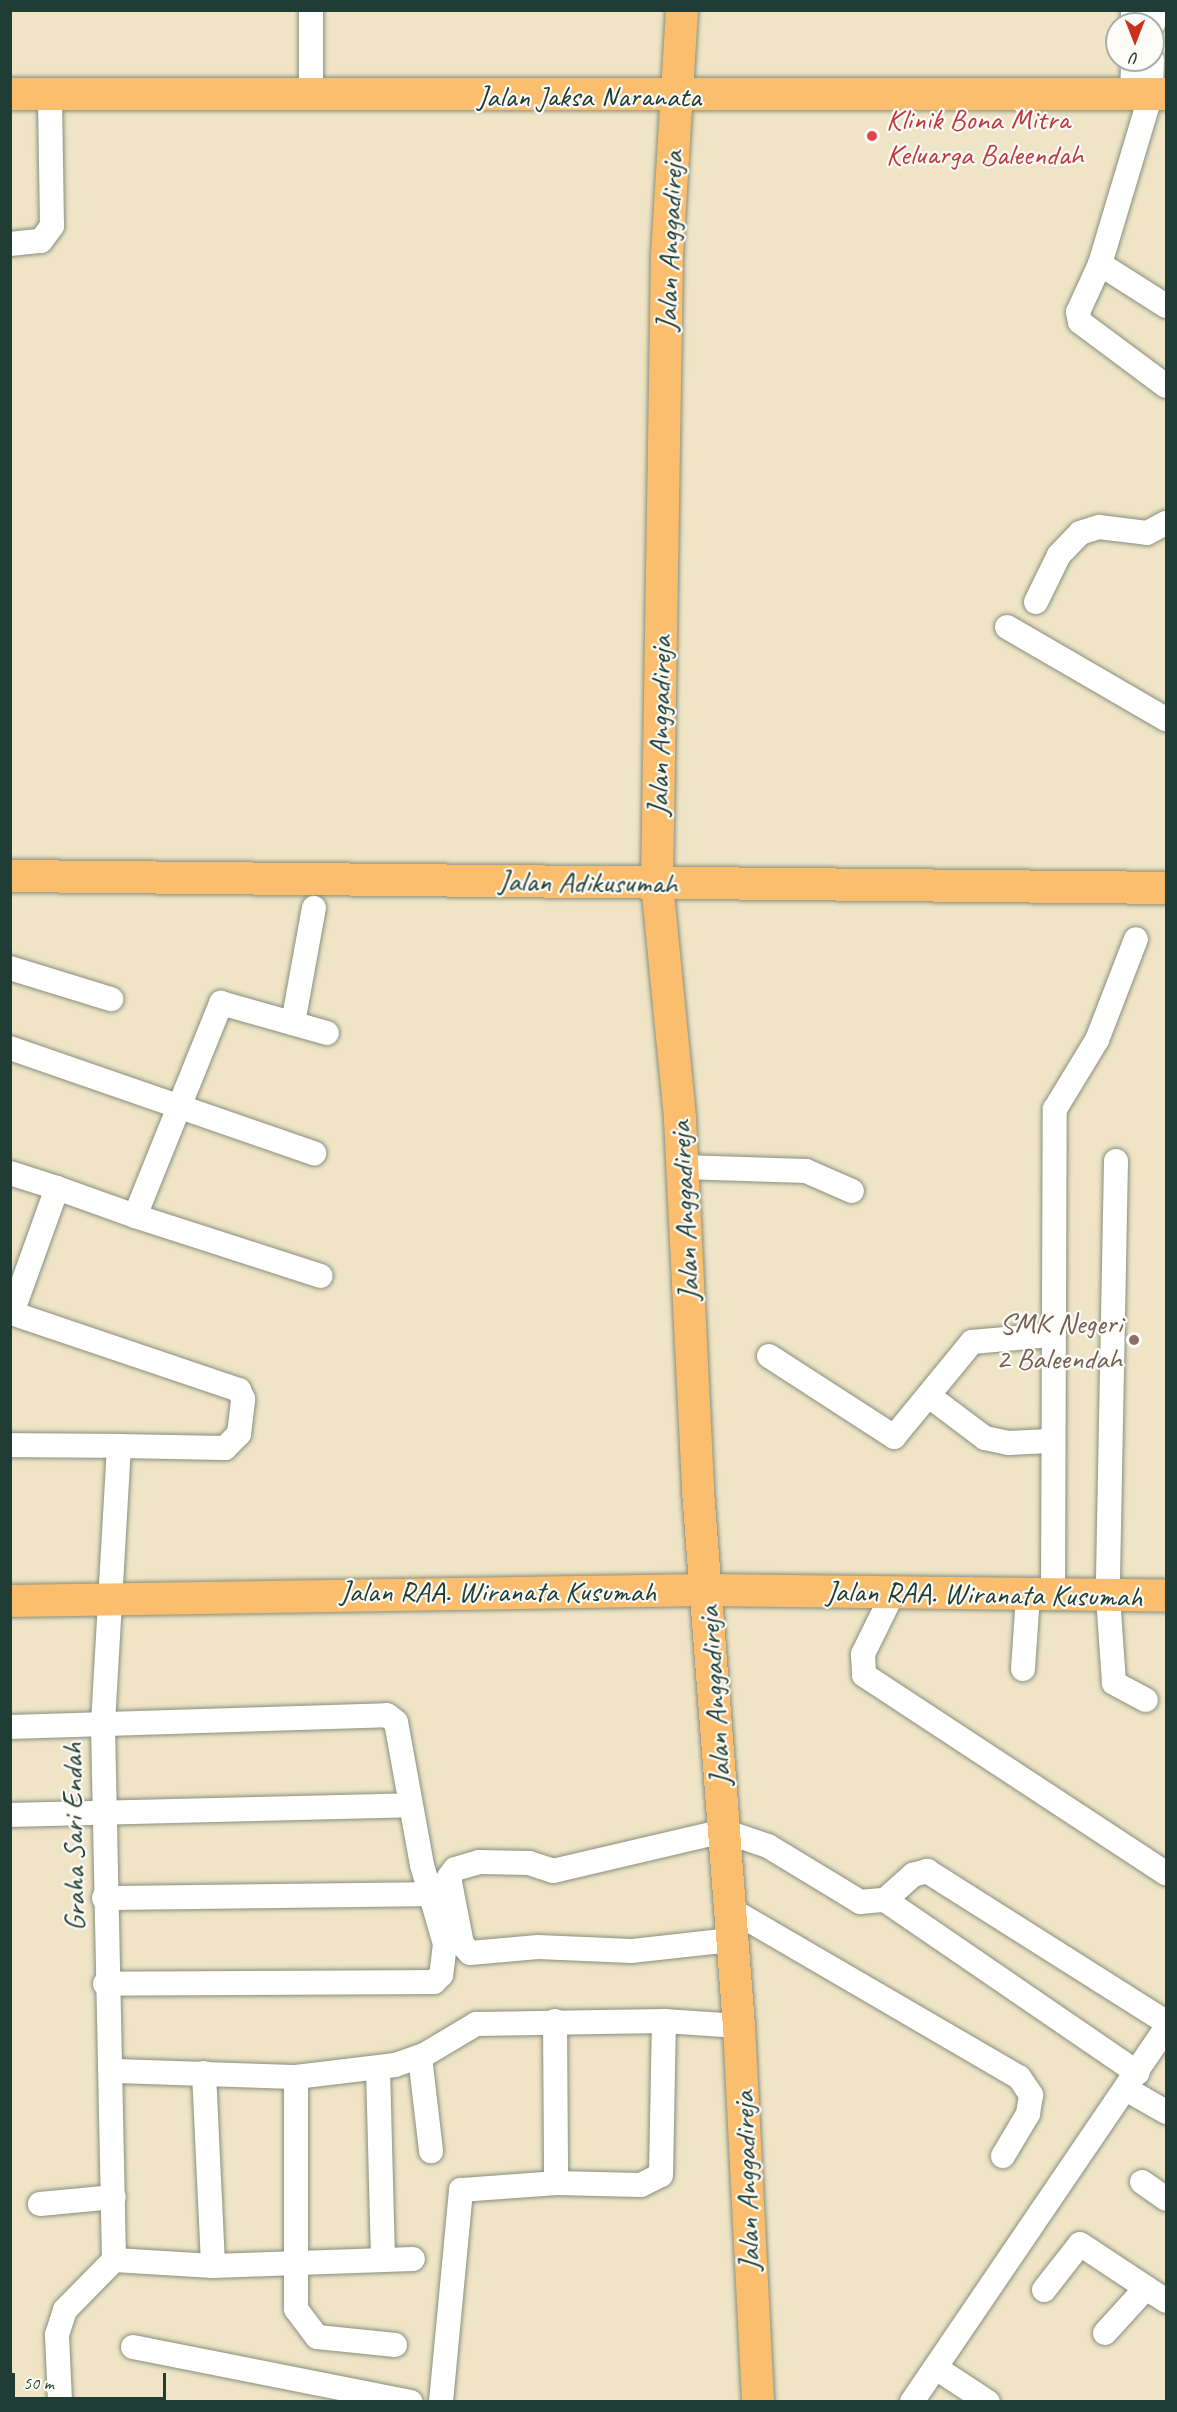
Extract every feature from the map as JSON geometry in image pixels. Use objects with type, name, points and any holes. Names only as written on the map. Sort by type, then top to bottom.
[{"type":"main road","name":"Jalan Anggadireja","points":[[680,14],[667,256],[657,884],[682,1167],[706,1590],[739,2026],[758,2402]]},
{"type":"main road","name":"Jalan Jaksa Naranata","points":[[10,94],[311,96],[1150,94]]},
{"type":"main road","name":"Jalan Adikusumah","points":[[10,876],[1167,888]]},
{"type":"main road","name":"Jalan RAA. Wiranata Kusumah","points":[[10,1601],[109,1602],[317,1593],[706,1590],[892,1595],[1167,1596]]},
{"type":"street","points":[[311,10],[311,96]]},
{"type":"street","points":[[1139,72],[1150,94]]},
{"type":"street","points":[[1151,72],[1150,94],[1100,264],[1080,301],[1080,322],[1167,386]]},
{"type":"street","points":[[10,244],[41,241],[52,226],[50,95]]},
{"type":"street","points":[[1100,264],[1167,306]]},
{"type":"street","points":[[1036,602],[1059,555],[1080,533],[1099,527],[1163,532]]},
{"type":"street","points":[[1007,627],[1167,719]]},
{"type":"street","points":[[293,1023],[314,908]]},
{"type":"street","points":[[1023,1669],[1040,1596],[1050,1441],[1054,1109],[1097,1040],[1136,939]]},
{"type":"street","points":[[10,968],[111,999]]},
{"type":"street","points":[[135,1216],[221,1003],[327,1033]]},
{"type":"street","points":[[10,1048],[180,1104],[314,1153]]},
{"type":"street","points":[[1116,1161],[1108,1597],[1114,1683],[1146,1700]]},
{"type":"street","points":[[682,1167],[806,1171],[852,1191]]},
{"type":"street","points":[[10,1173],[321,1276]]},
{"type":"street","points":[[10,1445],[225,1448],[238,1434],[245,1412],[239,1390],[11,1313],[57,1188]]},
{"type":"street","points":[[769,1356],[891,1436],[929,1396],[972,1342],[1050,1335]]},
{"type":"street","points":[[929,1396],[985,1438],[1008,1443],[1050,1441]]},
{"type":"street","name":"Graha Sari Endah","points":[[114,2260],[114,2072],[105,1984],[103,1725],[118,1446]]},
{"type":"street","points":[[892,1595],[864,1654],[864,1675],[1167,1872]]},
{"type":"street","points":[[10,1727],[387,1715],[396,1722],[410,1805],[429,1894],[445,1944],[441,1975],[434,1982],[105,1984]]},
{"type":"street","points":[[10,1815],[410,1805]]},
{"type":"street","points":[[731,1940],[619,1952],[538,1947],[470,1953],[462,1944],[449,1888],[455,1869],[479,1862],[529,1863],[553,1871],[724,1831],[768,1846],[860,1902],[880,1901],[914,1875],[927,1871],[1163,2020],[1166,2035],[912,2402]]},
{"type":"street","points":[[104,1898],[429,1894]]},
{"type":"street","points":[[880,1901],[1132,2081],[1167,2112]]},
{"type":"street","points":[[729,1909],[1019,2077],[1031,2095],[1028,2114],[1003,2156]]},
{"type":"street","points":[[114,2072],[296,2077],[378,2068],[420,2057],[467,2029],[555,2021],[664,2021],[739,2026]]},
{"type":"street","points":[[555,2021],[556,2183]]},
{"type":"street","points":[[441,2402],[456,2214],[473,2188],[556,2183],[641,2185],[661,2175],[664,2021]]},
{"type":"street","points":[[420,2057],[431,2151]]},
{"type":"street","points":[[378,2068],[383,2258]]},
{"type":"street","points":[[204,2073],[213,2266]]},
{"type":"street","points":[[296,2077],[296,2309],[308,2331],[317,2337],[395,2345]]},
{"type":"street","points":[[1142,2182],[1167,2199]]},
{"type":"street","points":[[40,2205],[114,2197]]},
{"type":"street","points":[[1044,2290],[1077,2244],[1167,2301]]},
{"type":"street","points":[[60,2402],[57,2335],[65,2310],[114,2260],[213,2266],[383,2258],[413,2259]]},
{"type":"street","points":[[1105,2333],[1146,2288]]},
{"type":"street","points":[[134,2347],[411,2402]]},
{"type":"street","points":[[936,2368],[988,2402]]},
{"type":"place","name":"Klinik Bona Mitra Keluarga Baleendah","points":[[872,136]]},
{"type":"place","name":"SMK Negeri 2 Baleendah","points":[[1134,1340]]}]
